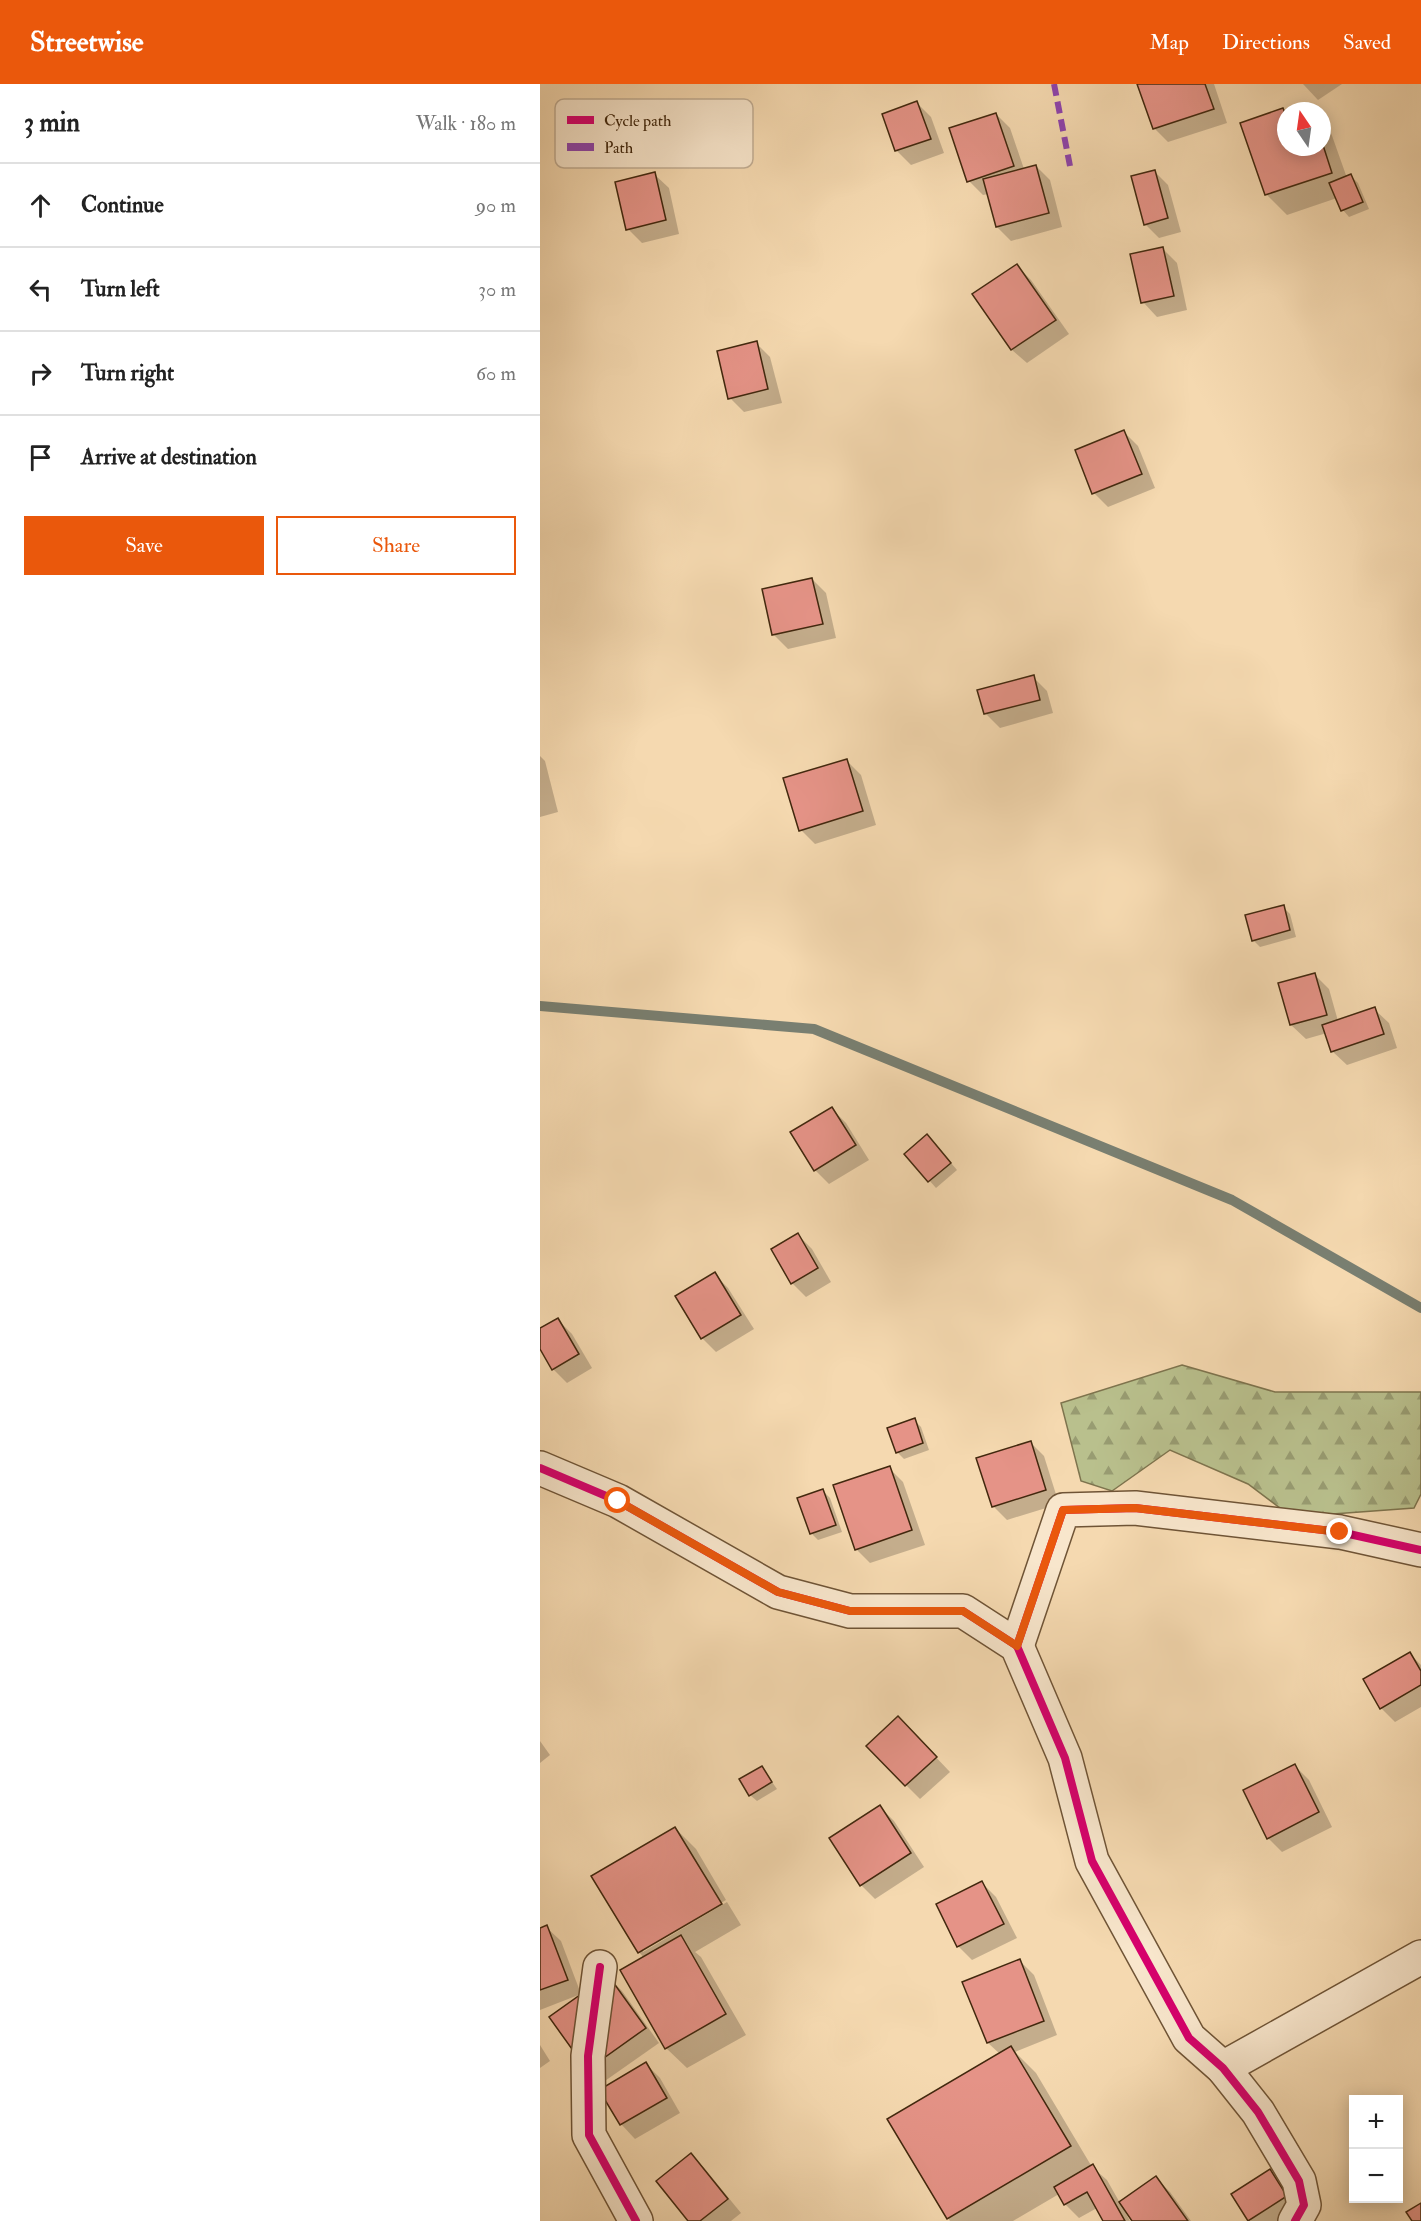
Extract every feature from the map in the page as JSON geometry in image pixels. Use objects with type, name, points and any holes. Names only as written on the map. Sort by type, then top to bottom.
[{"type":"street","points":[[540,1468],[618,1501],[778,1592],[850,1611],[963,1611],[1017,1646],[1065,1758],[1092,1861],[1188,2038],[1223,2068],[1258,2112],[1299,2181],[1304,2205],[1295,2221]]},
{"type":"street","points":[[1017,1646],[1063,1510],[1135,1508],[1340,1532],[1421,1550]]},
{"type":"street","points":[[1223,2068],[1421,1957]]},
{"type":"street","points":[[600,1967],[588,2056],[589,2135],[636,2221]]},
{"type":"green space","points":[[1182,1365],[1275,1392],[1421,1392],[1421,1494],[1414,1508],[1292,1517],[1248,1484],[1170,1450],[1112,1491],[1081,1481],[1061,1403]]},
{"type":"building","points":[[1137,84],[1205,84],[1214,109],[1153,129]]},
{"type":"building","points":[[917,101],[931,139],[895,151],[882,114]]},
{"type":"building","points":[[1277,110],[1277,156],[1327,156],[1332,173],[1265,195],[1240,123]]},
{"type":"building","points":[[996,113],[1014,166],[967,182],[949,128]]},
{"type":"building","points":[[1036,165],[1049,213],[996,227],[983,179]]},
{"type":"building","points":[[1155,170],[1168,218],[1144,225],[1131,176]]},
{"type":"building","points":[[655,172],[666,220],[626,230],[615,182]]},
{"type":"building","points":[[1351,174],[1363,202],[1341,211],[1329,183]]},
{"type":"building","points":[[1163,247],[1174,296],[1141,303],[1130,254]]},
{"type":"building","points":[[1017,264],[1056,320],[1011,350],[972,294]]},
{"type":"building","points":[[757,341],[768,389],[728,399],[717,351]]},
{"type":"building","points":[[1124,430],[1142,474],[1092,494],[1075,450]]},
{"type":"building","points":[[812,578],[823,624],[772,635],[762,589]]},
{"type":"building","points":[[1034,675],[1040,700],[984,714],[977,690]]},
{"type":"building","points":[[847,759],[863,811],[799,831],[783,778]]},
{"type":"building","points":[[1284,905],[1290,930],[1252,941],[1245,915]]},
{"type":"building","points":[[1315,973],[1327,1015],[1290,1025],[1278,983]]},
{"type":"building","points":[[1375,1007],[1384,1034],[1331,1052],[1322,1025]]},
{"type":"building","points":[[832,1107],[856,1145],[814,1171],[790,1132]]},
{"type":"building","points":[[927,1134],[951,1163],[928,1182],[904,1154]]},
{"type":"building","points":[[798,1233],[818,1268],[791,1284],[771,1249]]},
{"type":"building","points":[[715,1272],[741,1315],[701,1339],[675,1296]]},
{"type":"building","points":[[558,1318],[579,1354],[552,1370],[540,1349],[540,1328]]},
{"type":"building","points":[[915,1418],[923,1443],[896,1453],[887,1428]]},
{"type":"building","points":[[1031,1441],[1046,1490],[992,1507],[976,1458]]},
{"type":"building","points":[[890,1466],[912,1530],[855,1550],[833,1485]]},
{"type":"building","points":[[823,1489],[836,1525],[810,1534],[797,1498]]},
{"type":"building","points":[[1410,1652],[1421,1671],[1421,1685],[1380,1709],[1363,1679]]},
{"type":"building","points":[[898,1716],[937,1757],[905,1786],[866,1746]]},
{"type":"building","points":[[1295,1764],[1319,1812],[1267,1839],[1243,1790]]},
{"type":"building","points":[[762,1766],[772,1782],[749,1796],[739,1779]]},
{"type":"building","points":[[880,1805],[911,1853],[860,1886],[829,1838]]},
{"type":"building","points":[[675,1827],[722,1904],[638,1953],[591,1876]]},
{"type":"building","points":[[982,1881],[1004,1924],[957,1947],[936,1904]]},
{"type":"building","points":[[547,1925],[568,1980],[540,1990],[540,1928]]},
{"type":"building","points":[[681,1935],[726,2014],[665,2049],[620,1970]]},
{"type":"building","points":[[1020,1959],[1044,2021],[987,2043],[962,1982]]},
{"type":"building","points":[[608,1975],[646,2028],[587,2070],[549,2017]]},
{"type":"building","points":[[1011,2046],[1071,2146],[947,2219],[887,2119]]},
{"type":"building","points":[[646,2062],[667,2098],[620,2125],[599,2090]]},
{"type":"building","points":[[691,2153],[728,2199],[700,2221],[688,2221],[656,2181]]},
{"type":"building","points":[[1093,2164],[1125,2221],[1103,2221],[1087,2192],[1064,2205],[1054,2187]]},
{"type":"building","points":[[1270,2169],[1287,2196],[1248,2221],[1231,2194]]},
{"type":"building","points":[[1156,2176],[1188,2221],[1132,2221],[1119,2202]]},
{"type":"building","points":[[1421,2203],[1421,2221],[1412,2221],[1406,2212]]},
{"type":"waterway","points":[[540,1006],[814,1029],[1232,1200],[1421,1308]]},
{"type":"marked path","points":[[1054,84],[1070,166]]},
{"type":"cycle path","points":[[540,1468],[618,1501],[778,1592],[850,1611],[963,1611],[1017,1646],[1065,1758],[1092,1861],[1189,2038],[1223,2068],[1258,2112],[1299,2181],[1304,2205],[1295,2221]]},
{"type":"cycle path","points":[[1017,1646],[1063,1510],[1135,1508],[1340,1532],[1421,1550]]},
{"type":"cycle path","points":[[600,1967],[588,2056],[589,2135],[636,2221]]},
{"type":"route","points":[[618,1501],[778,1592],[850,1611],[963,1611],[1017,1646],[1063,1510],[1135,1508],[1340,1532]]}]
